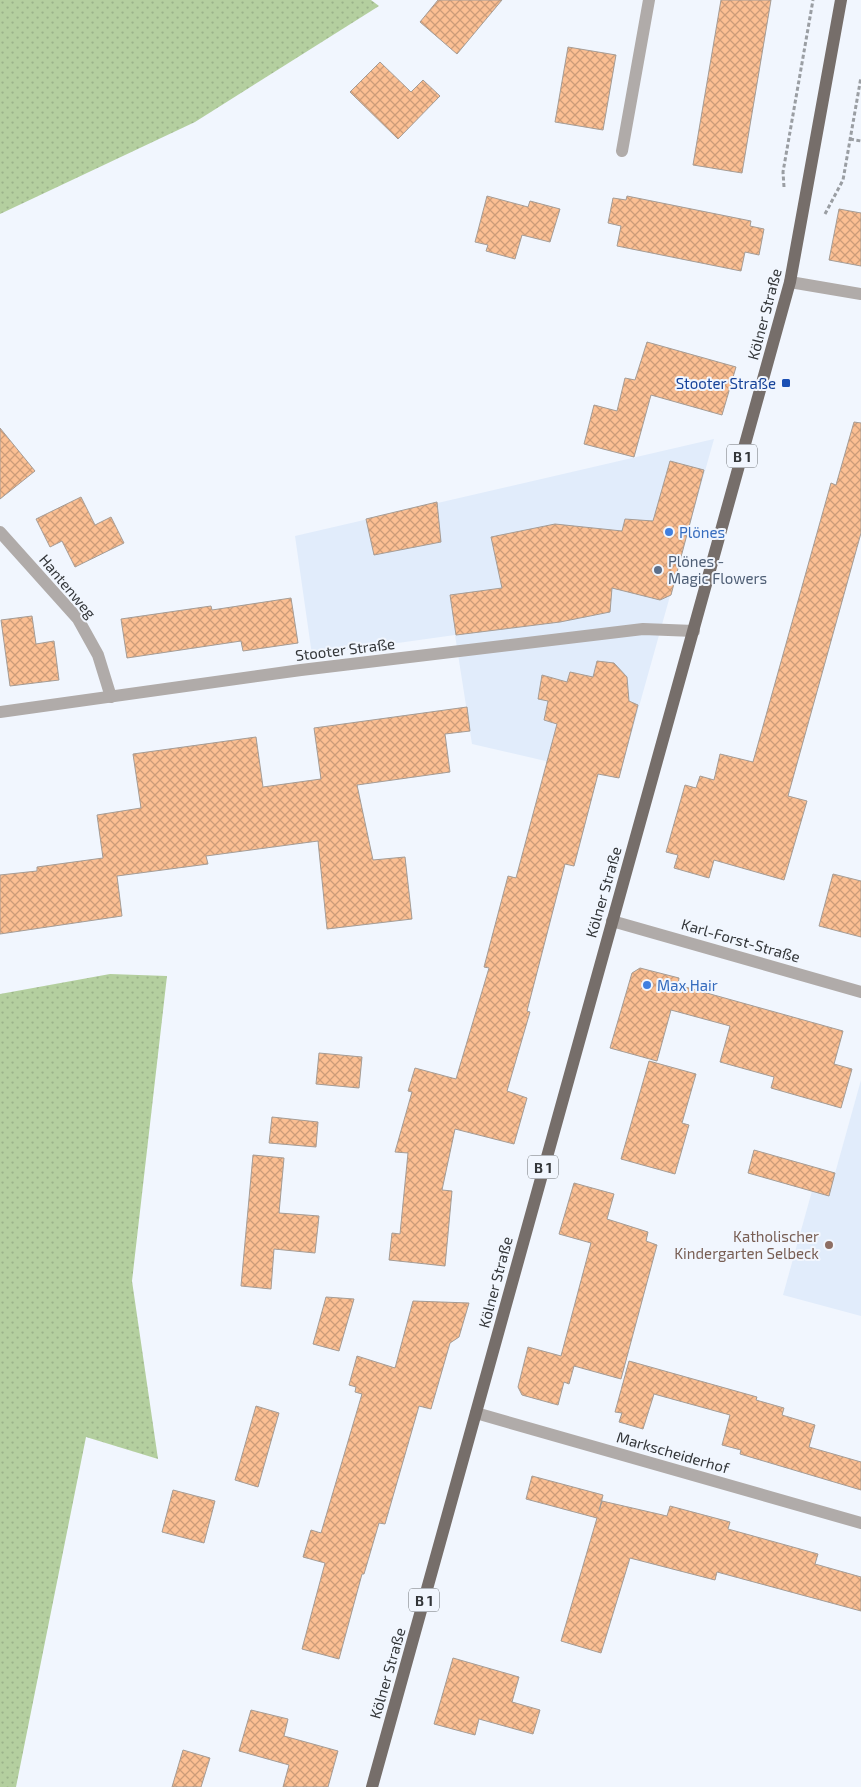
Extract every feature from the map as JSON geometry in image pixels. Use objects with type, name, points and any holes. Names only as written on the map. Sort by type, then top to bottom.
[{"type":"main road","name":"Kölner Straße","points":[[372,1787],[790,282],[841,0]]},
{"type":"street","points":[[622,151],[649,0]]},
{"type":"street","points":[[790,282],[861,294]]},
{"type":"street","name":"Hantenweg","points":[[0,532],[78,619],[98,655],[111,697]]},
{"type":"street","name":"Stooter Straße","points":[[0,712],[301,670],[643,629],[694,631]]},
{"type":"street","name":"Karl-Forst-Straße","points":[[612,921],[861,992]]},
{"type":"street","name":"Markscheiderhof","points":[[476,1413],[861,1523]]},
{"type":"path","points":[[821,222],[843,180],[861,77]]},
{"type":"path","points":[[850,139],[861,141]]},
{"type":"shaded area","points":[[714,439],[619,778],[472,744],[455,635],[312,655],[295,536]]},
{"type":"shaded area","name":"Katholischer Kindergarten Selbeck","points":[[861,1080],[861,1316],[783,1295],[812,1191],[829,1195]]},
{"type":"green space","points":[[0,0],[371,0],[379,6],[195,122],[0,214]]},
{"type":"green space","points":[[110,974],[167,976],[132,1281],[158,1459],[86,1437],[16,1787],[0,1787],[0,994]]},
{"type":"building","points":[[438,0],[502,0],[457,54],[420,22]]},
{"type":"building","points":[[721,0],[771,0],[742,173],[693,165]]},
{"type":"building","points":[[568,47],[616,55],[603,130],[555,122]]},
{"type":"building","points":[[380,62],[411,92],[423,80],[440,96],[398,139],[350,92]]},
{"type":"building","points":[[487,196],[528,207],[530,201],[560,209],[550,242],[522,235],[515,259],[486,251],[488,245],[475,242]]},
{"type":"building","points":[[627,196],[751,221],[750,226],[764,229],[759,255],[745,252],[741,271],[617,246],[621,226],[608,223],[613,198],[626,200]]},
{"type":"building","points":[[839,209],[861,213],[861,266],[829,260]]},
{"type":"building","points":[[647,342],[736,367],[722,415],[651,395],[634,457],[584,444],[594,405],[617,411],[625,378],[635,380]]},
{"type":"building","points":[[854,422],[861,423],[861,533],[788,796],[807,801],[784,880],[714,860],[709,878],[674,868],[678,855],[666,852],[685,785],[696,788],[700,776],[714,780],[720,754],[753,762],[831,483],[836,485]]},
{"type":"building","points":[[0,428],[35,471],[0,499]]},
{"type":"building","points":[[670,461],[704,470],[671,595],[660,600],[612,588],[610,612],[560,622],[456,635],[450,595],[502,588],[491,537],[555,524],[622,531],[625,519],[653,521]]},
{"type":"building","points":[[81,497],[95,525],[111,517],[124,543],[75,567],[62,541],[50,547],[36,519]]},
{"type":"building","points":[[437,502],[441,542],[374,555],[366,519]]},
{"type":"building","points":[[291,598],[298,643],[243,651],[241,641],[127,658],[121,619],[211,606],[212,610]]},
{"type":"building","points":[[32,616],[36,644],[54,641],[59,680],[10,686],[1,620]]},
{"type":"building","points":[[597,661],[614,663],[627,677],[629,701],[638,705],[619,778],[598,774],[574,866],[565,864],[527,1011],[530,1012],[507,1091],[527,1098],[514,1144],[455,1129],[442,1190],[452,1191],[445,1266],[389,1260],[392,1233],[400,1234],[408,1153],[395,1152],[412,1092],[408,1091],[415,1068],[456,1079],[489,968],[484,967],[508,876],[516,878],[557,724],[544,720],[548,701],[538,699],[542,675],[567,682],[570,672],[593,677]]},
{"type":"building","points":[[467,707],[470,731],[445,734],[450,772],[357,785],[373,860],[405,857],[412,919],[327,929],[318,841],[206,856],[208,864],[117,876],[122,916],[0,934],[0,875],[37,871],[37,867],[103,858],[97,815],[141,808],[133,754],[256,737],[263,787],[321,779],[314,728]]},
{"type":"building","points":[[833,874],[861,881],[861,937],[819,926]]},
{"type":"building","points":[[640,968],[679,978],[678,985],[843,1031],[834,1064],[852,1069],[841,1108],[771,1088],[774,1077],[720,1062],[730,1026],[671,1010],[657,1061],[610,1048],[632,973]]},
{"type":"building","points":[[319,1053],[362,1057],[359,1088],[316,1084]]},
{"type":"building","points":[[649,1061],[696,1074],[682,1123],[689,1125],[675,1174],[621,1159]]},
{"type":"building","points":[[272,1117],[318,1122],[316,1147],[269,1143]]},
{"type":"building","points":[[754,1150],[835,1173],[829,1196],[748,1173]]},
{"type":"building","points":[[253,1155],[284,1158],[279,1213],[319,1216],[315,1253],[274,1249],[271,1289],[241,1286]]},
{"type":"building","points":[[574,1183],[614,1194],[607,1219],[648,1232],[646,1241],[657,1245],[621,1379],[574,1366],[569,1384],[564,1382],[558,1405],[522,1395],[518,1387],[528,1347],[561,1356],[591,1243],[559,1234]]},
{"type":"building","points":[[326,1297],[354,1299],[339,1351],[313,1344]]},
{"type":"building","points":[[413,1301],[469,1303],[459,1337],[450,1343],[431,1409],[419,1406],[385,1524],[379,1523],[364,1574],[362,1574],[339,1659],[302,1649],[325,1563],[303,1557],[311,1530],[321,1533],[362,1394],[355,1392],[356,1387],[349,1385],[357,1356],[395,1368]]},
{"type":"building","points":[[629,1361],[757,1397],[756,1400],[784,1408],[782,1415],[815,1425],[809,1447],[861,1462],[861,1490],[740,1454],[741,1450],[722,1445],[730,1415],[654,1394],[643,1429],[619,1422],[622,1413],[615,1412]]},
{"type":"building","points":[[256,1406],[279,1413],[258,1487],[235,1480]]},
{"type":"building","points":[[532,1476],[603,1495],[599,1511],[602,1501],[667,1516],[670,1506],[730,1522],[728,1529],[818,1554],[815,1564],[861,1577],[861,1611],[717,1572],[715,1580],[630,1558],[601,1653],[561,1641],[597,1518],[526,1499]]},
{"type":"building","points":[[173,1490],[215,1501],[204,1543],[162,1532]]},
{"type":"building","points":[[453,1658],[519,1677],[512,1702],[540,1710],[533,1734],[479,1719],[475,1735],[434,1724]]},
{"type":"building","points":[[251,1710],[288,1719],[284,1736],[338,1751],[328,1787],[283,1787],[289,1765],[239,1751]]},
{"type":"building","points":[[183,1750],[210,1758],[201,1787],[172,1787]]},
{"type":"place","name":"Stooter Straße","points":[[786,383]]},
{"type":"place","name":"Plönes","points":[[669,532]]},
{"type":"place","name":"Plönes - Magic Flowers","points":[[658,570]]},
{"type":"place","name":"Max Hair","points":[[647,985]]},
{"type":"place","name":"Katholischer Kindergarten Selbeck","points":[[829,1245]]}]
